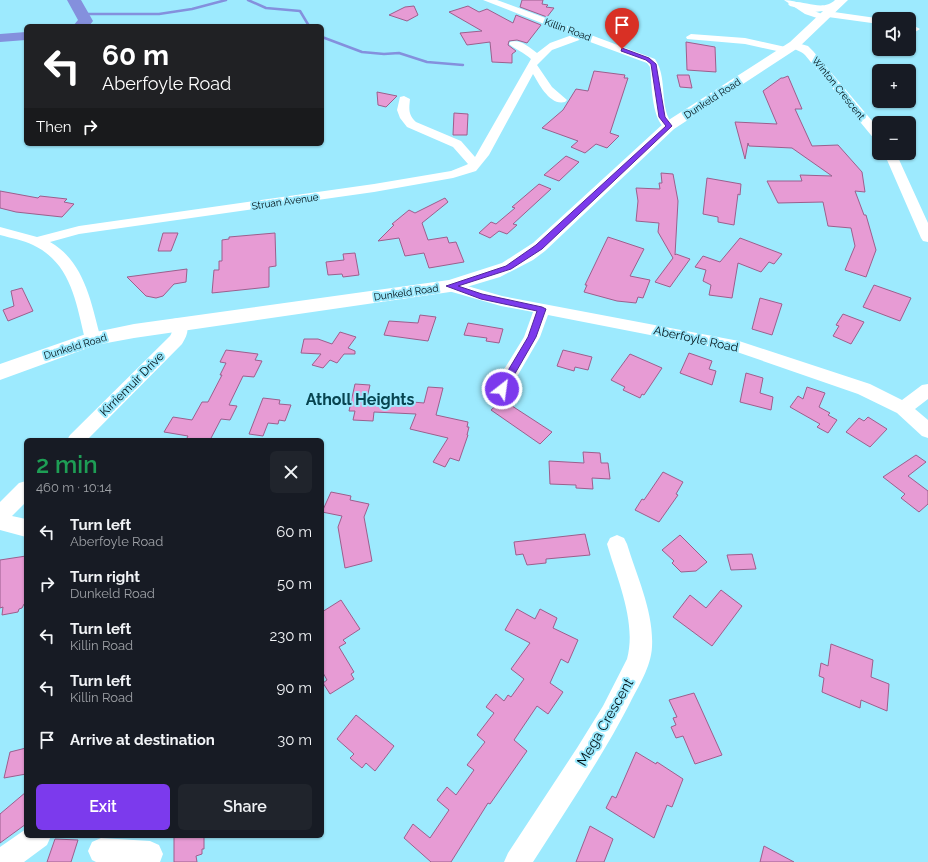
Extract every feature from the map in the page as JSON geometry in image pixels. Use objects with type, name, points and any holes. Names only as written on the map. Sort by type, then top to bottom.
[{"type":"main road","points":[[791,2],[814,8],[831,10]]},
{"type":"main road","name":"Dunkeld Road","points":[[0,372],[93,339],[179,323],[450,286],[479,279],[508,268],[533,252],[669,126],[712,96],[790,48],[831,10]]},
{"type":"street","name":"Killin Road","points":[[494,1],[633,53],[653,64],[662,117],[669,126]]},
{"type":"street","points":[[831,10],[872,19]]},
{"type":"street","points":[[404,99],[403,112],[412,126],[418,130],[447,139],[458,145],[463,149],[469,160],[476,164],[483,155],[535,62],[550,46],[584,35]]},
{"type":"street","name":"Winton Crescent","points":[[691,37],[790,48],[804,48],[810,52],[872,128]]},
{"type":"street","points":[[514,44],[523,47],[535,62],[549,93],[561,100]]},
{"type":"street","points":[[893,160],[928,238]]},
{"type":"street","name":"Struan Avenue","points":[[37,241],[79,230],[410,182],[453,174],[476,164]]},
{"type":"street","points":[[0,231],[37,241],[57,252],[68,263],[76,281],[93,339]]},
{"type":"street","name":"Aberfoyle Road","points":[[450,286],[481,296],[542,309],[739,347],[864,389],[903,408],[928,431]]},
{"type":"street","points":[[502,389],[532,337],[542,309]]},
{"type":"street","name":"Kirriemuir Drive","points":[[78,438],[176,340],[180,334],[179,323]]},
{"type":"street","points":[[903,408],[928,390]]},
{"type":"street","points":[[0,515],[24,491]]},
{"type":"street","points":[[0,521],[24,527]]},
{"type":"street","name":"Mega Crescent","points":[[517,862],[606,725],[632,673],[641,649],[640,631],[617,544]]},
{"type":"street","points":[[1,862],[35,838]]},
{"type":"street","points":[[100,850],[150,854]]},
{"type":"building","points":[[522,0],[543,0],[542,4],[548,5],[546,7],[554,8],[547,17],[520,7]]},
{"type":"building","points":[[414,6],[418,15],[407,21],[389,15],[405,7]]},
{"type":"building","points":[[468,6],[479,12],[487,9],[513,23],[516,15],[541,25],[527,43],[517,40],[509,41],[508,45],[516,51],[512,54],[512,63],[492,62],[490,42],[467,45],[460,33],[482,31],[449,12]]},
{"type":"building","points":[[686,42],[715,47],[716,72],[687,70]]},
{"type":"building","points":[[594,71],[625,75],[624,78],[628,78],[610,133],[619,136],[607,148],[596,144],[585,153],[571,147],[578,141],[542,128],[563,110],[576,89],[588,91]]},
{"type":"building","points":[[677,75],[689,75],[692,88],[680,87]]},
{"type":"building","points":[[788,76],[802,109],[795,109],[812,146],[838,145],[862,172],[865,192],[855,191],[864,215],[866,215],[876,250],[866,277],[845,270],[855,246],[851,228],[828,226],[823,202],[778,203],[767,181],[802,181],[800,175],[832,176],[792,148],[749,146],[748,143],[745,159],[735,122],[777,124],[763,91],[781,78]]},
{"type":"building","points":[[377,92],[397,96],[386,107],[378,105]]},
{"type":"building","points":[[454,113],[468,114],[467,135],[453,135]]},
{"type":"building","points":[[566,156],[579,162],[559,181],[544,175]]},
{"type":"building","points":[[661,173],[673,174],[678,201],[675,255],[676,254],[690,259],[670,287],[655,282],[673,258],[658,232],[659,223],[636,221],[638,201],[636,188],[660,189],[659,183],[662,183]]},
{"type":"building","points":[[707,178],[741,184],[740,195],[738,194],[734,225],[718,222],[718,217],[703,214]]},
{"type":"building","points":[[539,184],[551,189],[513,224],[517,225],[507,234],[499,231],[490,238],[479,233],[491,222],[496,224],[515,208],[512,207]]},
{"type":"building","points":[[0,191],[38,198],[40,196],[67,199],[64,202],[74,204],[62,217],[16,212],[0,208]]},
{"type":"building","points":[[445,198],[448,202],[422,223],[428,240],[447,237],[449,243],[456,242],[464,262],[429,268],[424,253],[405,256],[399,238],[378,241],[394,225],[392,224],[409,210],[415,213]]},
{"type":"building","points":[[163,233],[178,233],[171,251],[158,251]]},
{"type":"building","points":[[275,233],[276,266],[269,267],[269,287],[212,293],[214,270],[219,270],[219,261],[222,261],[222,240],[229,239],[229,237]]},
{"type":"building","points":[[608,237],[644,249],[630,276],[650,280],[643,298],[638,297],[636,303],[617,301],[584,292],[587,285],[585,285]]},
{"type":"building","points":[[740,238],[782,254],[774,264],[769,262],[761,272],[738,263],[732,298],[709,295],[711,285],[703,281],[706,270],[695,267],[703,256],[720,262]]},
{"type":"building","points":[[355,253],[359,275],[343,277],[342,274],[328,275],[326,262],[344,260],[343,254]]},
{"type":"building","points":[[187,269],[186,282],[174,284],[163,296],[156,298],[146,296],[127,277]]},
{"type":"building","points":[[874,285],[911,298],[900,321],[863,307]]},
{"type":"building","points":[[22,288],[33,311],[8,321],[3,310],[14,306],[11,291]]},
{"type":"building","points":[[760,298],[782,304],[772,335],[752,329]]},
{"type":"building","points":[[843,314],[864,322],[851,344],[833,336],[839,326],[836,325]]},
{"type":"building","points":[[420,315],[436,317],[428,341],[384,335],[389,321],[418,323]]},
{"type":"building","points":[[468,323],[503,329],[499,343],[486,341],[487,338],[464,335]]},
{"type":"building","points":[[340,332],[356,337],[348,348],[355,351],[355,354],[344,354],[337,363],[330,360],[323,368],[312,365],[321,354],[301,353],[304,339],[318,339],[332,344]]},
{"type":"building","points":[[226,350],[258,354],[255,360],[262,361],[254,377],[243,376],[229,405],[237,406],[230,420],[221,419],[211,438],[187,438],[188,436],[164,432],[173,417],[192,420],[202,402],[208,402],[222,375],[220,375],[226,363],[220,362]]},
{"type":"building","points":[[563,350],[592,357],[588,370],[575,367],[574,371],[557,366]]},
{"type":"building","points":[[689,353],[712,361],[709,369],[716,371],[712,385],[680,373]]},
{"type":"building","points":[[630,354],[662,368],[644,395],[642,394],[640,398],[623,390],[625,387],[611,380]]},
{"type":"building","points":[[746,373],[763,378],[760,393],[773,397],[771,410],[740,402]]},
{"type":"building","points":[[355,384],[370,385],[367,398],[424,403],[428,387],[443,388],[436,415],[468,422],[468,435],[459,461],[450,458],[445,467],[433,462],[448,438],[410,429],[416,414],[374,412],[373,421],[353,420],[355,411],[349,411]]},
{"type":"building","points":[[807,387],[825,393],[819,407],[830,413],[828,415],[837,420],[828,433],[817,427],[820,424],[790,407],[798,396],[803,399]]},
{"type":"building","points":[[263,398],[280,400],[279,404],[291,405],[285,421],[279,420],[278,424],[268,423],[263,436],[249,434]]},
{"type":"building","points":[[500,402],[507,407],[509,404],[552,432],[540,444],[491,410]]},
{"type":"building","points":[[868,417],[887,429],[870,447],[846,432],[859,418],[864,421]]},
{"type":"building","points":[[583,452],[600,453],[601,463],[608,463],[610,479],[592,478],[593,489],[576,488],[576,485],[550,484],[549,461],[584,463]]},
{"type":"building","points":[[916,455],[926,462],[908,476],[928,491],[928,504],[919,512],[901,498],[905,494],[883,477]]},
{"type":"building","points":[[663,472],[683,482],[676,494],[678,495],[659,522],[635,510],[642,499],[644,500]]},
{"type":"building","points":[[331,492],[351,496],[350,500],[369,504],[364,517],[372,561],[345,568],[338,527],[342,516],[324,512],[324,508]]},
{"type":"building","points":[[585,534],[590,555],[546,559],[546,563],[527,565],[523,554],[516,555],[514,542]]},
{"type":"building","points":[[680,535],[707,562],[696,571],[681,572],[672,563],[674,561],[662,550]]},
{"type":"building","points":[[752,554],[756,569],[731,570],[727,555]]},
{"type":"building","points":[[24,556],[24,604],[18,612],[2,615],[3,607],[0,608],[0,560]]},
{"type":"building","points":[[721,590],[742,606],[712,646],[673,617],[690,595],[706,608]]},
{"type":"building","points":[[341,600],[360,629],[343,640],[346,643],[339,647],[354,672],[351,674],[354,679],[330,694],[324,685],[324,682],[327,680],[324,675],[324,611]]},
{"type":"building","points":[[517,609],[535,619],[540,609],[557,618],[553,628],[578,640],[568,663],[561,659],[550,683],[563,692],[548,714],[537,706],[514,740],[527,751],[490,804],[488,803],[451,862],[431,862],[404,838],[413,824],[430,838],[449,810],[437,800],[447,787],[456,795],[474,770],[467,765],[485,742],[477,735],[494,713],[486,707],[496,694],[504,701],[508,695],[511,697],[524,679],[511,669],[530,643],[505,630]]},
{"type":"building","points":[[831,644],[873,660],[871,677],[889,684],[887,711],[861,700],[860,708],[822,692],[824,678],[819,676],[821,663],[828,666]]},
{"type":"building","points":[[694,693],[722,755],[695,764],[683,736],[676,738],[671,727],[676,725],[673,718],[677,717],[669,700]]},
{"type":"building","points":[[356,715],[394,746],[375,771],[366,763],[362,768],[350,758],[354,754],[337,739]]},
{"type":"building","points":[[24,748],[24,774],[4,778],[10,752]]},
{"type":"building","points":[[636,752],[656,764],[657,762],[683,779],[672,807],[667,805],[654,838],[606,808],[612,796],[616,798]]},
{"type":"building","points":[[24,794],[24,825],[0,843],[0,814]]},
{"type":"building","points":[[590,826],[613,839],[604,862],[576,862]]},
{"type":"building","points":[[174,838],[204,838],[204,849],[202,849],[202,854],[196,856],[197,862],[174,862]]},
{"type":"building","points":[[55,839],[78,840],[71,862],[47,862]]},
{"type":"building","points":[[764,846],[794,862],[760,862]]},
{"type":"waterway","points":[[74,0],[86,21],[82,24]]},
{"type":"waterway","points":[[82,14],[159,14],[192,9],[226,0]]},
{"type":"waterway","points":[[248,0],[266,8],[300,11],[308,24]]},
{"type":"waterway","points":[[0,38],[24,36]]},
{"type":"waterway","points":[[324,38],[362,52],[384,54],[399,53],[427,62],[463,65]]},
{"type":"district","name":"Atholl Heights","points":[[360,399]]},
{"type":"route","points":[[502,389],[532,337],[542,309],[460,291],[450,286],[470,282],[508,268],[527,256],[539,247],[669,126],[664,122],[662,117],[655,67],[647,59],[622,49]]}]
